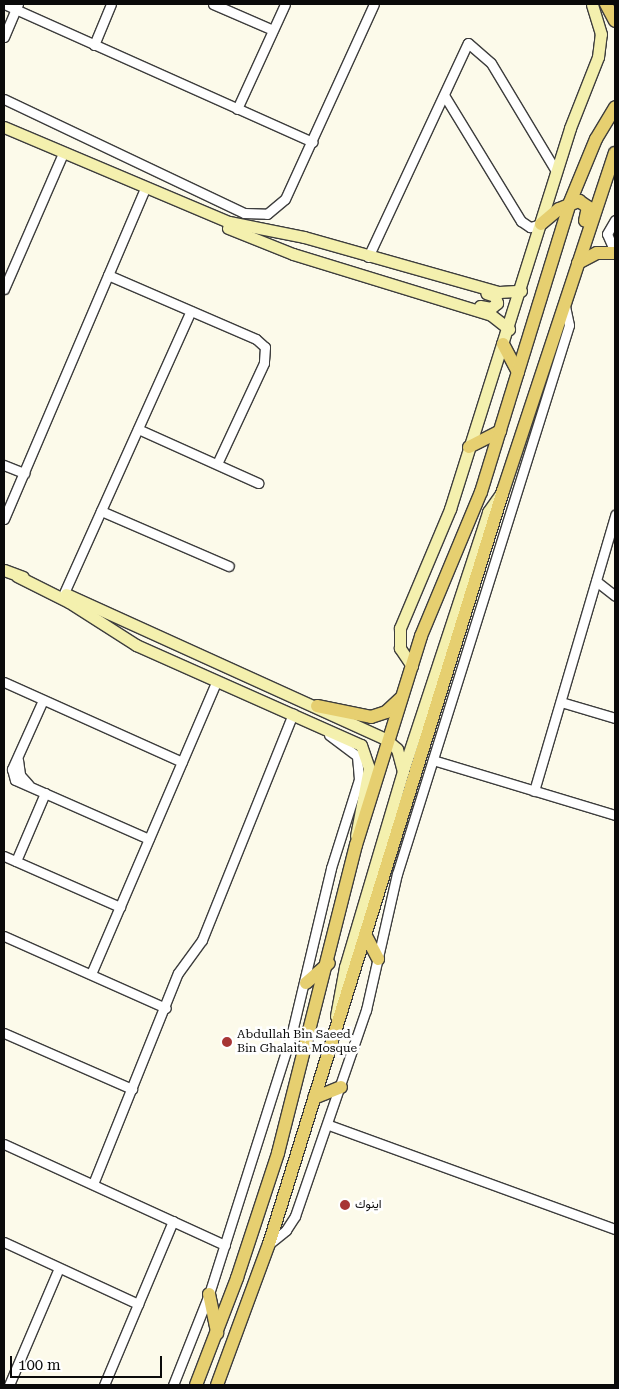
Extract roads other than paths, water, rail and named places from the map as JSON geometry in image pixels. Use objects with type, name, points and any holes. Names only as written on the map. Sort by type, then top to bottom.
[{"type":"main road","points":[[606,4],[615,20]]},
{"type":"main road","points":[[196,1385],[217,1333],[278,1153],[329,963],[356,845],[402,696],[432,606],[473,514],[570,202],[588,160],[615,107]]},
{"type":"main road","points":[[588,160],[615,118]]},
{"type":"main road","points":[[217,1385],[268,1244],[484,574],[503,491],[564,302],[615,153]]},
{"type":"main road","points":[[594,214],[615,168]]},
{"type":"main road","points":[[541,224],[570,202],[584,201],[588,207],[581,234],[582,250]]},
{"type":"main road","points":[[578,263],[597,254],[615,252]]},
{"type":"main road","points":[[504,344],[518,372]]},
{"type":"main road","points":[[469,447],[500,431]]},
{"type":"main road","points":[[317,706],[371,717],[386,712],[402,696]]},
{"type":"main road","points":[[366,936],[378,959]]},
{"type":"main road","points":[[306,983],[329,963]]},
{"type":"main road","points":[[314,1098],[341,1087]]},
{"type":"main road","points":[[209,1294],[217,1333]]},
{"type":"street","points":[[4,4],[17,7],[94,44],[312,142]]},
{"type":"street","points":[[94,44],[111,4]]},
{"type":"street","points":[[213,4],[273,30]]},
{"type":"street","points":[[237,108],[285,4]]},
{"type":"street","points":[[412,666],[400,648],[399,633],[450,509],[521,290],[556,171],[600,50],[600,26],[592,4]]},
{"type":"street","points":[[4,99],[249,215],[267,214],[282,204],[312,142],[371,5]]},
{"type":"street","points":[[4,37],[17,7]]},
{"type":"street","points":[[368,257],[468,42],[491,63],[556,171]]},
{"type":"street","points":[[444,95],[521,221],[530,227],[541,224]]},
{"type":"street","points":[[4,127],[185,205],[286,252],[492,315],[508,329]]},
{"type":"street","points":[[4,289],[63,153]]},
{"type":"street","points":[[4,519],[145,188]]},
{"type":"street","points":[[185,205],[237,224],[304,237],[368,257],[504,293],[521,290]]},
{"type":"street","points":[[615,220],[607,234],[615,252]]},
{"type":"street","points":[[108,275],[259,341],[266,351],[264,363],[217,464]]},
{"type":"street","points":[[442,299],[491,308],[497,304],[493,295],[448,278]]},
{"type":"street","points":[[268,1244],[292,1221],[329,1125],[341,1087],[378,959],[396,874],[433,760],[484,574],[569,325],[564,302]]},
{"type":"street","points":[[64,593],[190,311]]},
{"type":"street","points":[[138,429],[258,483]]},
{"type":"street","points":[[4,465],[24,473]]},
{"type":"street","points":[[336,1032],[345,967],[403,771],[488,512],[503,491]]},
{"type":"street","points":[[101,511],[229,566]]},
{"type":"street","points":[[534,791],[615,515]]},
{"type":"street","points":[[4,570],[69,602],[123,638],[216,682],[356,742],[366,753],[369,768],[358,811],[356,845]]},
{"type":"street","points":[[17,576],[64,593],[317,706],[389,741],[402,760],[403,771]]},
{"type":"street","points":[[596,581],[615,596]]},
{"type":"street","points":[[4,682],[182,762]]},
{"type":"street","points":[[90,974],[216,682]]},
{"type":"street","points":[[43,700],[18,760],[20,775],[31,786],[149,839]]},
{"type":"street","points":[[561,702],[615,718]]},
{"type":"street","points":[[93,1184],[182,967],[202,940],[293,714]]},
{"type":"street","points":[[174,1385],[209,1294],[306,983],[331,868],[360,767],[353,751],[311,722]]},
{"type":"street","points":[[433,760],[615,816]]},
{"type":"street","points":[[16,861],[46,793]]},
{"type":"street","points":[[4,856],[120,907]]},
{"type":"street","points":[[4,936],[166,1008]]},
{"type":"street","points":[[4,1033],[132,1090]]},
{"type":"street","points":[[329,1125],[615,1229]]},
{"type":"street","points":[[4,1144],[225,1245]]},
{"type":"street","points":[[104,1385],[173,1221]]},
{"type":"street","points":[[4,1242],[138,1304]]},
{"type":"street","points":[[9,1385],[59,1268]]},
{"type":"street","points":[[4,1369],[14,1374]]},
{"type":"place","name":"Abdullah Bin Saeed Bin Ghalaita Mosque","points":[[227,1042]]},
{"type":"place","name":"اينوك","points":[[345,1205]]}]
